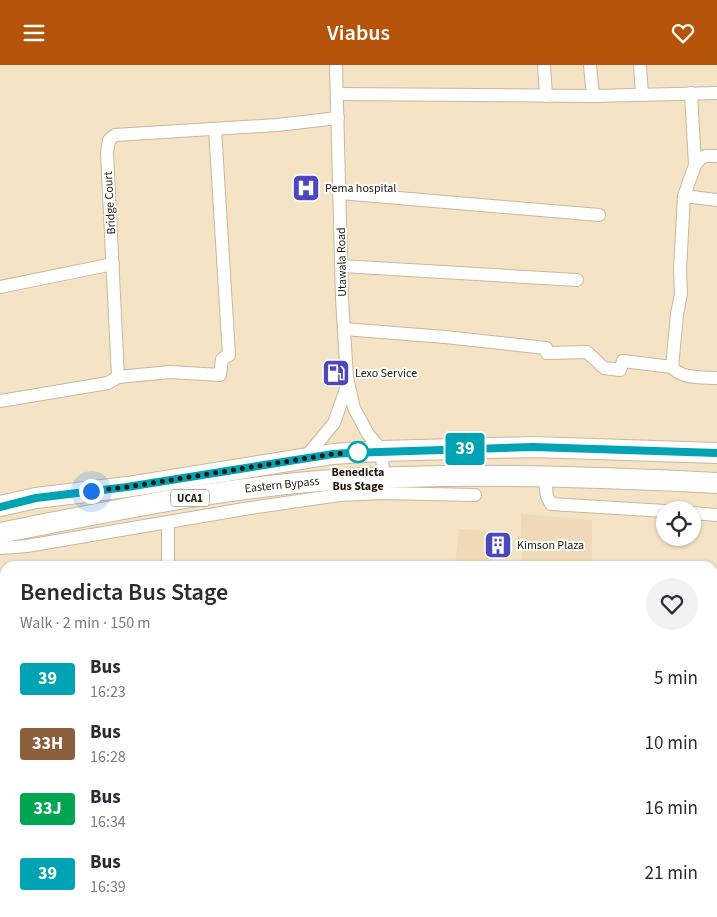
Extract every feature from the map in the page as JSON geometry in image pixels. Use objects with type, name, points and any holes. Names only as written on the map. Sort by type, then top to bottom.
[{"type":"main road","name":"Eastern Bypass","points":[[0,507],[36,498],[127,487],[333,454],[533,447],[717,453]]},
{"type":"main road","name":"Eastern Bypass","points":[[0,533],[108,511],[266,486],[333,480],[382,477],[498,475],[717,483]]},
{"type":"street","name":"Utawala Road","points":[[336,65],[344,329],[348,383],[354,408],[368,434],[382,451]]},
{"type":"street","points":[[544,65],[546,96]]},
{"type":"street","points":[[590,65],[593,96]]},
{"type":"street","points":[[640,65],[642,95]]},
{"type":"street","points":[[691,93],[695,165]]},
{"type":"street","points":[[338,94],[593,96],[717,93]]},
{"type":"street","name":"Bridge Court","points":[[118,377],[107,153],[109,141],[115,135],[278,125],[338,118]]},
{"type":"street","points":[[0,401],[108,383],[118,377],[170,372],[220,375],[222,359],[229,355],[215,129]]},
{"type":"street","points":[[717,156],[701,158],[695,165],[684,196],[680,270],[681,294],[677,314],[672,367],[676,372],[687,375],[717,379]]},
{"type":"street","points":[[340,193],[599,215]]},
{"type":"street","points":[[684,196],[717,200]]},
{"type":"street","points":[[0,287],[113,265]]},
{"type":"street","points":[[342,265],[577,280]]},
{"type":"street","points":[[344,329],[546,348],[547,353],[587,352],[604,369],[620,370],[623,361],[672,367]]},
{"type":"street","points":[[305,459],[334,423],[348,383]]},
{"type":"street","points":[[382,451],[382,477]]},
{"type":"street","points":[[544,476],[547,496],[551,504],[656,510]]},
{"type":"street","points":[[0,549],[345,495],[383,493],[475,495]]},
{"type":"street","points":[[108,511],[115,531]]},
{"type":"street","points":[[701,514],[717,515]]},
{"type":"street","points":[[168,522],[168,561]]},
{"type":"shaded area","points":[[521,514],[592,520],[592,561],[522,561]]},
{"type":"shaded area","points":[[459,529],[494,531],[491,561],[456,561]]},
{"type":"bus line","name":"39","points":[[0,507],[36,498],[127,487],[333,454],[533,447],[717,453]]},
{"type":"place","name":"Pema hospital","points":[[306,188]]},
{"type":"place","name":"Lexo Service","points":[[336,373]]},
{"type":"place","name":"Benedicta Bus Stage","points":[[358,452]]},
{"type":"place","name":"Kimson Plaza","points":[[498,545]]},
{"type":"route","points":[[91,491],[333,454],[366,452],[358,452]]}]
